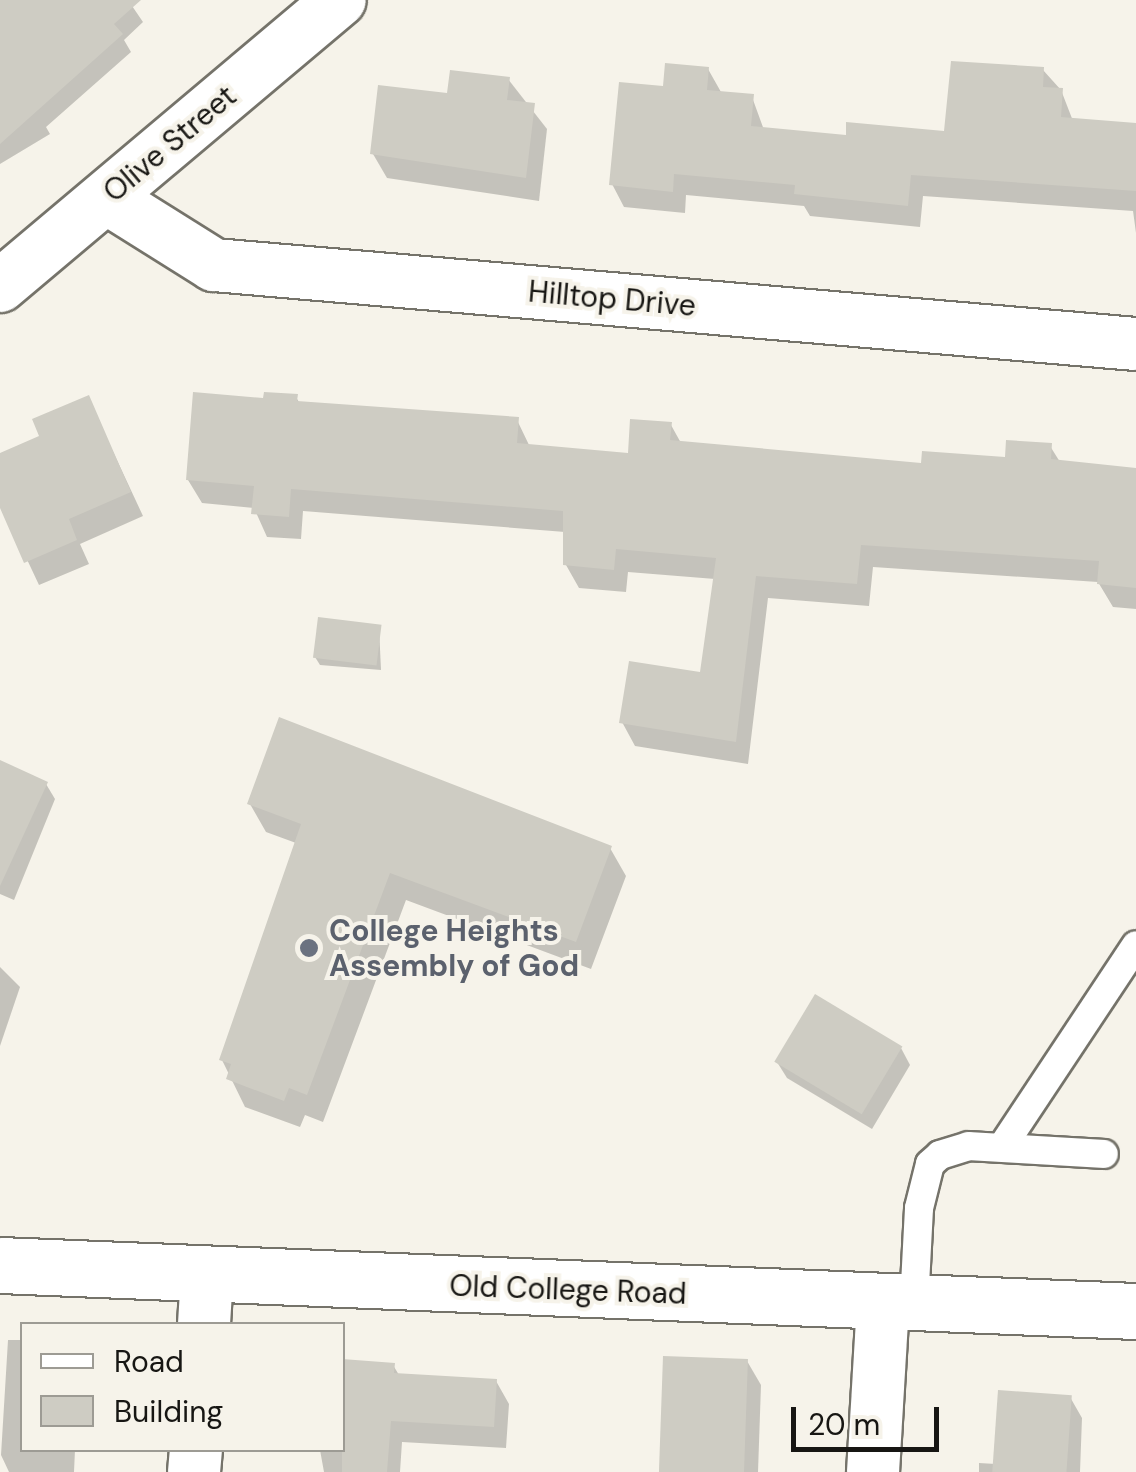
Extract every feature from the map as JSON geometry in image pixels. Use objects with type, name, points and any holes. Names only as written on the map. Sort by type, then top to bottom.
[{"type":"street","name":"Olive Street","points":[[0,286],[340,0]]},
{"type":"street","name":"Hilltop Drive","points":[[107,198],[214,265],[1136,344]]},
{"type":"street","name":"Old College Road","points":[[0,1264],[205,1300],[899,1303],[1136,1311]]},
{"type":"street","points":[[873,1472],[899,1303]]},
{"type":"lane","points":[[1002,1148],[1136,944]]},
{"type":"lane","points":[[899,1303],[930,1164],[954,1149],[1104,1154]]},
{"type":"building","points":[[0,0],[141,0],[114,24],[123,34],[0,144]]},
{"type":"building","points":[[951,61],[1044,67],[1043,87],[1063,88],[1061,117],[1136,123],[1136,191],[911,175],[908,206],[794,194],[795,185],[674,174],[673,192],[609,185],[619,82],[663,86],[665,63],[709,67],[707,90],[754,94],[751,126],[846,135],[846,122],[944,131]]},
{"type":"building","points":[[450,70],[510,77],[507,100],[535,103],[526,178],[370,154],[378,85],[447,93]]},
{"type":"building","points":[[193,392],[263,398],[264,392],[298,394],[297,401],[519,417],[517,443],[628,453],[630,419],[672,422],[670,440],[921,463],[922,451],[1005,457],[1006,440],[1052,443],[1051,459],[1136,468],[1136,588],[1097,584],[1099,561],[861,545],[857,584],[756,576],[736,742],[619,723],[629,661],[700,672],[716,558],[616,549],[614,570],[563,565],[563,511],[291,489],[289,517],[251,514],[254,486],[186,480]]},
{"type":"building","points":[[89,395],[131,492],[69,519],[77,540],[24,563],[0,508],[0,453],[39,436],[32,419]]},
{"type":"building","points":[[318,617],[382,625],[377,665],[313,658]]},
{"type":"building","name":"College Heights Assembly of God","points":[[279,717],[612,846],[576,942],[390,873],[307,1095],[289,1088],[284,1101],[226,1079],[231,1064],[219,1060],[301,824],[247,804]]},
{"type":"building","points":[[0,760],[48,782],[0,886]]},
{"type":"building","points":[[815,994],[902,1047],[862,1114],[774,1062]]},
{"type":"building","points":[[663,1356],[748,1359],[744,1472],[659,1472]]},
{"type":"building","points":[[345,1359],[395,1363],[394,1373],[497,1379],[494,1427],[391,1421],[387,1472],[342,1472]]},
{"type":"building","points":[[998,1390],[1072,1395],[1066,1472],[992,1472]]},
{"type":"place","name":"College Heights Assembly of God","points":[[309,948]]}]
